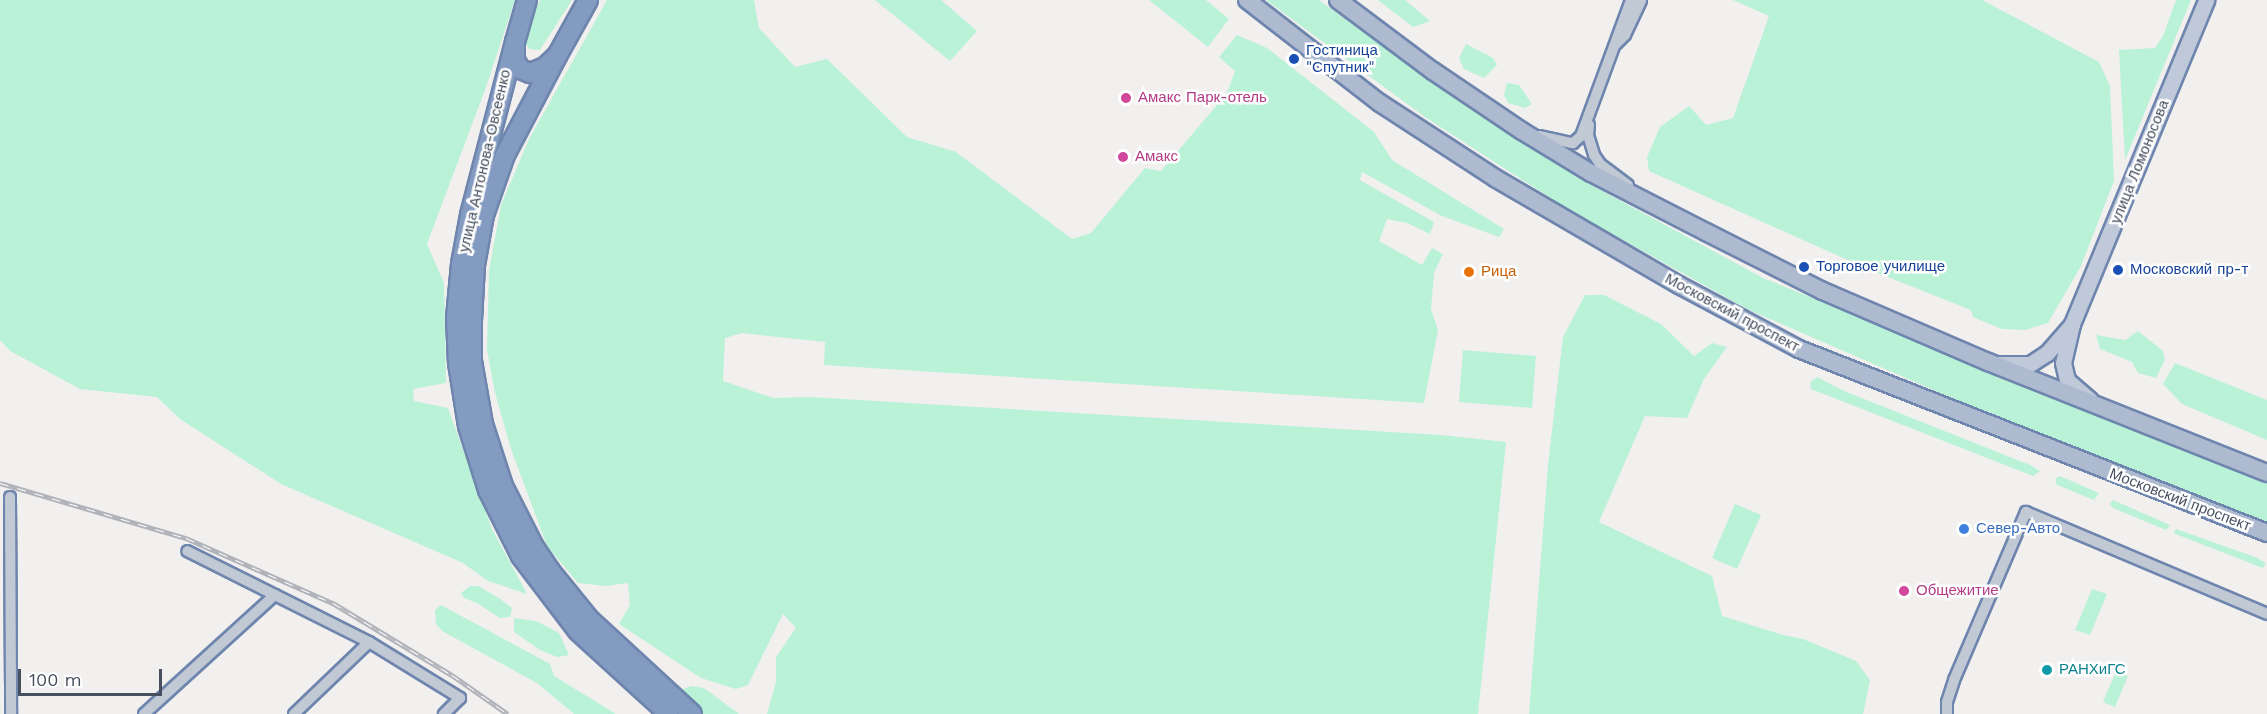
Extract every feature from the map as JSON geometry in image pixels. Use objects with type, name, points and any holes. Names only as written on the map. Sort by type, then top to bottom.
[{"type":"highway","name":"улица Антонова-Овсеенко","points":[[527,0],[470,215],[461,264],[456,318],[458,363],[468,426],[488,490],[521,556],[578,631],[669,714]]},
{"type":"highway","name":"улица Антонова-Овсеенко","points":[[588,0],[505,155],[484,215],[476,265],[472,361],[483,424],[507,494],[534,547],[562,587],[624,654],[692,714]]},
{"type":"highway","points":[[515,42],[517,65],[525,72],[540,70],[557,56]]},
{"type":"main road","name":"Московский проспект","points":[[1247,0],[1380,103],[1495,178],[1678,285],[1799,350],[2267,533]]},
{"type":"main road","points":[[1338,0],[1433,72],[1522,131],[1591,173],[1654,206],[1823,291],[1988,362],[2267,473]]},
{"type":"main road","name":"улица Ломоносова","points":[[2105,409],[2079,393],[2067,380],[2063,363],[2072,324],[2206,0]]},
{"type":"main road","name":"улица Ломоносова","points":[[1988,362],[2012,366],[2030,364],[2047,353],[2072,324]]},
{"type":"street","points":[[1522,131],[1572,143],[1581,136],[1591,115],[1612,49],[1631,0]]},
{"type":"street","points":[[1612,49],[1625,35],[1641,0]]},
{"type":"street","points":[[1591,115],[1588,135],[1600,164],[1654,206]]},
{"type":"street","points":[[10,497],[11,714]]},
{"type":"street","points":[[1947,714],[1947,702],[1954,680],[2026,512],[2267,614]]},
{"type":"street","points":[[187,551],[369,642],[460,698],[444,714]]},
{"type":"street","points":[[144,714],[275,595]]},
{"type":"street","points":[[294,714],[369,642]]},
{"type":"green space","points":[[0,0],[515,0],[485,90],[427,244],[444,283],[446,383],[413,389],[414,401],[448,408],[492,529],[527,594],[488,581],[463,563],[281,484],[180,419],[157,397],[80,389],[10,351],[0,340]]},
{"type":"green space","points":[[540,0],[572,0],[540,50],[530,49],[525,44],[526,35]]},
{"type":"green space","points":[[607,0],[754,0],[759,28],[795,67],[827,59],[907,137],[956,152],[1072,239],[1091,233],[1145,168],[1161,171],[1227,93],[1235,71],[1219,57],[1237,35],[1267,48],[1374,132],[1392,160],[1504,229],[1499,237],[1442,216],[1362,172],[1360,180],[1434,222],[1430,234],[1407,223],[1387,219],[1379,241],[1422,265],[1432,248],[1443,254],[1434,273],[1431,309],[1438,330],[1424,403],[824,365],[825,342],[742,333],[725,338],[723,381],[773,398],[810,397],[1441,435],[1506,442],[1478,714],[767,714],[776,682],[776,657],[796,628],[783,614],[748,685],[736,689],[701,678],[619,624],[630,605],[628,583],[605,586],[578,583],[547,546],[511,449],[495,393],[487,350],[489,271],[501,205],[529,139]]},
{"type":"green space","points":[[875,0],[941,0],[977,31],[950,61]]},
{"type":"green space","points":[[1149,0],[1206,0],[1229,19],[1208,47]]},
{"type":"green space","points":[[1266,0],[1319,0],[1451,96],[1518,140],[1584,181],[1763,278],[2267,480],[2267,522],[1975,408],[1747,309],[1571,211],[1510,172],[1425,117]]},
{"type":"green space","points":[[1378,0],[1405,0],[1430,21],[1413,27]]},
{"type":"green space","points":[[1733,0],[1982,0],[2099,62],[2110,86],[2114,181],[2081,266],[2048,323],[2025,330],[2002,329],[1973,317],[1971,310],[1870,270],[1649,171],[1647,157],[1660,127],[1689,106],[1706,125],[1733,118],[1769,16]]},
{"type":"green space","points":[[2176,0],[2191,0],[2125,160],[2119,50],[2155,48],[2163,36]]},
{"type":"green space","points":[[1466,44],[1493,58],[1497,65],[1484,78],[1464,69],[1459,58]]},
{"type":"green space","points":[[1507,83],[1519,85],[1532,104],[1525,108],[1508,103],[1504,95]]},
{"type":"green space","points":[[1585,295],[1604,295],[1661,324],[1694,356],[1712,343],[1727,347],[1704,379],[1687,418],[1645,416],[1599,522],[1712,576],[1722,616],[1803,639],[1856,661],[1870,680],[1863,714],[1529,714],[1548,465],[1563,337]]},
{"type":"green space","points":[[2138,331],[2163,351],[2165,360],[2156,378],[2138,373],[2132,362],[2100,349],[2096,335],[2125,340]]},
{"type":"green space","points":[[1463,350],[1536,356],[1532,408],[1459,402]]},
{"type":"green space","points":[[2175,363],[2267,400],[2267,440],[2182,404],[2163,384]]},
{"type":"green space","points":[[1817,377],[1844,391],[2040,471],[2033,476],[1811,389],[1810,382]]},
{"type":"green space","points":[[2060,476],[2099,493],[2094,500],[2057,485],[2055,479]]},
{"type":"green space","points":[[2113,500],[2170,525],[2166,530],[2113,508],[2110,504]]},
{"type":"green space","points":[[1735,504],[1761,515],[1737,569],[1712,558]]},
{"type":"green space","points":[[2176,529],[2266,563],[2263,568],[2173,533]]},
{"type":"green space","points":[[470,586],[478,586],[512,608],[510,617],[500,618],[477,603],[464,598],[461,593]]},
{"type":"green space","points":[[2092,589],[2107,594],[2090,635],[2075,630]]},
{"type":"green space","points":[[441,605],[550,664],[554,676],[616,714],[574,714],[537,683],[442,631],[436,624],[435,610]]},
{"type":"green space","points":[[514,618],[536,621],[559,633],[569,655],[557,657],[540,650],[514,632]]},
{"type":"green space","points":[[2116,671],[2128,676],[2115,707],[2103,702]]},
{"type":"green space","points":[[691,686],[704,688],[739,714],[702,714],[676,692]]},
{"type":"railway","points":[[0,483],[186,538],[333,603],[452,675],[508,714]]},
{"type":"place","name":"Гостиница \"Спутник\"","points":[[1294,59]]},
{"type":"place","name":"Амакс Парк-отель","points":[[1126,98]]},
{"type":"place","name":"Амакс","points":[[1123,157]]},
{"type":"place","name":"Торговое училище","points":[[1804,267]]},
{"type":"place","name":"Московский пр-т","points":[[2118,270]]},
{"type":"place","name":"Рица","points":[[1469,272]]},
{"type":"place","name":"Север-Авто","points":[[1964,529]]},
{"type":"place","name":"Общежитие","points":[[1904,591]]},
{"type":"place","name":"РАНХиГС","points":[[2047,670]]}]
